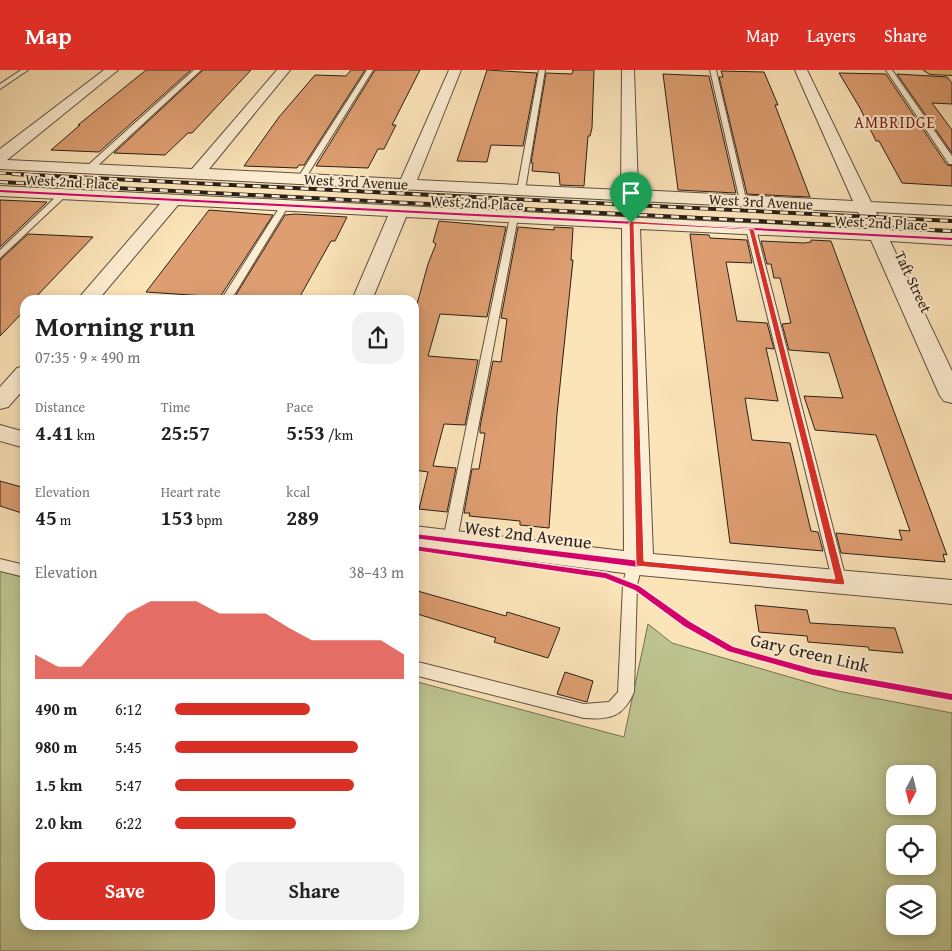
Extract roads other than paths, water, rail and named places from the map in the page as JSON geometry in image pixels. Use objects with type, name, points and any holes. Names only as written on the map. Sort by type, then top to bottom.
[{"type":"main road","points":[[930,70],[952,71]]},
{"type":"street","points":[[0,156],[112,70]]},
{"type":"street","points":[[196,174],[284,70]]},
{"type":"street","points":[[408,184],[455,70]]},
{"type":"street","points":[[628,70],[630,195]]},
{"type":"street","name":"Taft Street","points":[[801,70],[952,396]]},
{"type":"street","name":"West 3rd Avenue","points":[[0,164],[952,211]]},
{"type":"street","name":"West 2nd Place","points":[[0,191],[952,239]]},
{"type":"street","points":[[91,295],[173,200]]},
{"type":"street","points":[[364,295],[400,212]]},
{"type":"street","points":[[631,223],[639,564]]},
{"type":"street","points":[[0,402],[20,379]]},
{"type":"street","points":[[0,433],[20,439]]},
{"type":"street","name":"West 2nd Avenue","points":[[419,537],[639,564],[952,592]]},
{"type":"lane","points":[[0,87],[25,70]]},
{"type":"lane","points":[[90,168],[198,70]]},
{"type":"lane","points":[[300,179],[370,70]]},
{"type":"lane","points":[[521,190],[542,70]]},
{"type":"lane","points":[[713,70],[744,201]]},
{"type":"lane","points":[[889,70],[952,162]]},
{"type":"lane","points":[[0,255],[64,194]]},
{"type":"lane","points":[[229,295],[284,205]]},
{"type":"lane","points":[[450,540],[514,218]]},
{"type":"lane","points":[[751,229],[840,583]]},
{"type":"lane","points":[[419,669],[584,711],[613,709],[620,705],[626,692],[630,585],[633,572],[639,564]]},
{"type":"lane","points":[[0,565],[20,570]]},
{"type":"railway","points":[[0,173],[38,175]]},
{"type":"railway","points":[[13,174],[952,221]]},
{"type":"railway","points":[[0,182],[952,231]]},
{"type":"district","name":"AMBRIDGE","points":[[895,122]]}]
